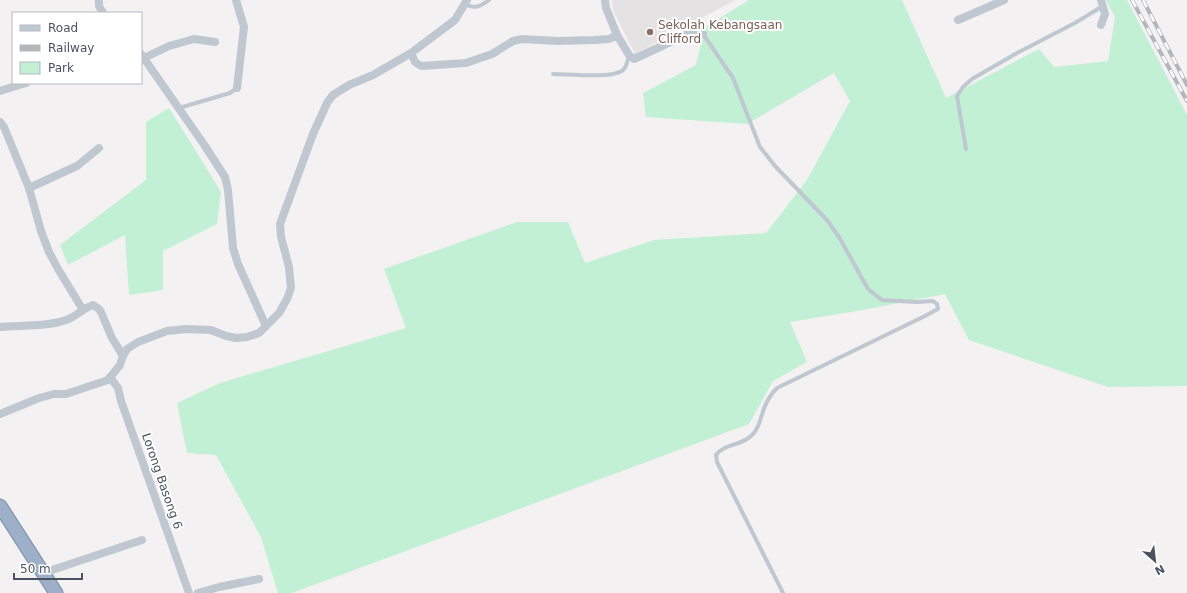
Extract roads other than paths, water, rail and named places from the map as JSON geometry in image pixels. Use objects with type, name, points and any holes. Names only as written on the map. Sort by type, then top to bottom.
[{"type":"highway","points":[[1,511],[56,593]]},
{"type":"street","points":[[99,0],[99,6],[102,12]]},
{"type":"street","points":[[236,0],[244,27],[236,88]]},
{"type":"street","points":[[605,0],[606,8],[617,35],[629,55],[634,59],[692,32],[703,34]]},
{"type":"street","points":[[958,20],[1004,0]]},
{"type":"street","points":[[0,414],[46,396],[78,391],[108,380],[120,365],[127,349],[138,342],[167,331],[186,329],[211,330],[236,338],[247,337],[259,333],[279,313],[287,298],[290,288],[289,268],[281,238],[280,224],[312,134],[327,103],[333,95],[349,85],[373,75],[411,53],[455,20],[466,2]]},
{"type":"street","points":[[1101,25],[1105,14],[1102,3]]},
{"type":"street","points":[[411,53],[415,62],[421,66],[466,63],[492,54],[513,41],[522,39],[558,41],[594,40],[608,39],[617,35]]},
{"type":"street","points":[[215,42],[194,39],[142,56],[225,177],[228,190],[233,248],[238,264],[266,326]]},
{"type":"street","points":[[0,91],[23,84]]},
{"type":"street","points":[[0,122],[4,127],[29,188],[41,231],[49,252],[83,310]]},
{"type":"street","points":[[29,188],[77,166],[99,148]]},
{"type":"street","points":[[0,327],[53,324],[75,316],[83,310],[94,306],[99,309],[112,338],[123,356]]},
{"type":"street","name":"Lorong Basong 6","points":[[110,377],[118,388],[121,401],[189,593]]},
{"type":"street","points":[[43,573],[142,540]]},
{"type":"street","points":[[198,593],[259,579]]},
{"type":"lane","points":[[466,2],[472,8],[480,6],[489,0]]},
{"type":"lane","points":[[966,149],[957,96],[962,87],[972,79],[1075,23],[1102,3]]},
{"type":"lane","points":[[703,34],[733,78],[760,147],[775,166],[827,220],[839,237],[868,289],[882,300],[917,302],[933,301],[937,304],[938,309],[777,388],[770,395],[760,423],[754,433],[741,443],[720,449],[716,455],[717,462],[783,593]]},
{"type":"lane","points":[[553,74],[604,75],[616,73],[623,70],[627,64],[629,55]]},
{"type":"lane","points":[[179,108],[230,93],[236,88]]},
{"type":"railway","points":[[1132,0],[1187,101]]},
{"type":"railway","points":[[1143,0],[1187,85]]},
{"type":"place","name":"Sekolah Kebangsaan Clifford","points":[[650,32]]}]
